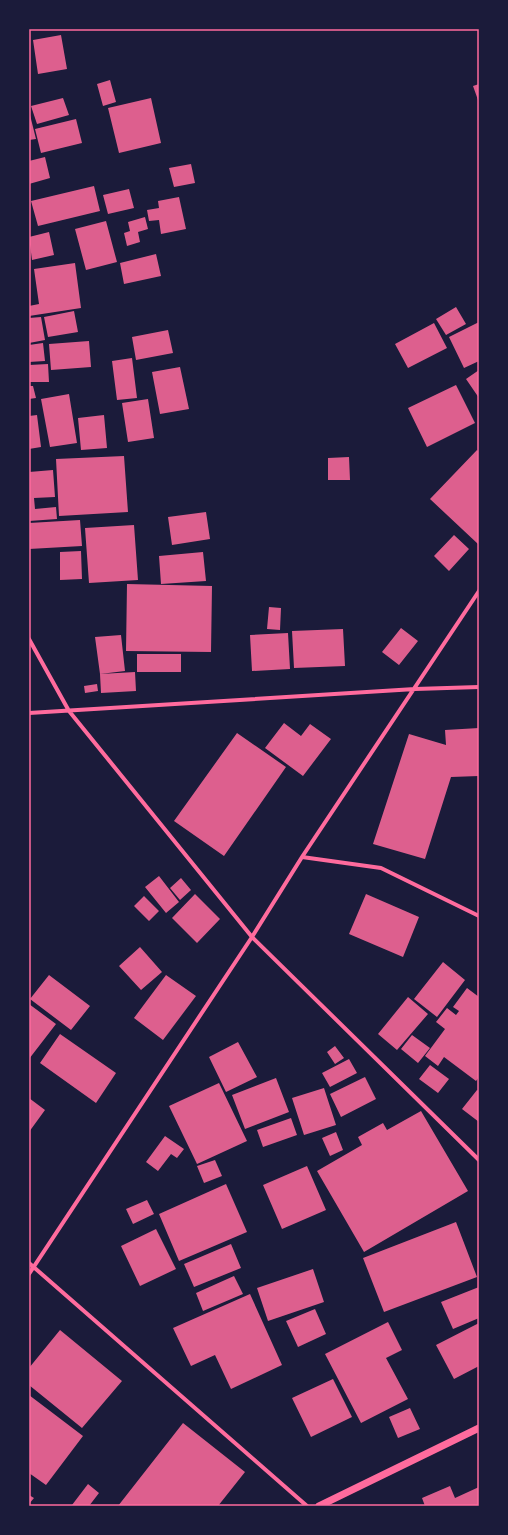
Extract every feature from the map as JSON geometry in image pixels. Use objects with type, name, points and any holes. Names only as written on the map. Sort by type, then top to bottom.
[{"type":"street","points":[[29,1274],[252,937],[302,857],[479,591]]},
{"type":"street","points":[[29,639],[69,711],[252,937],[479,1160]]},
{"type":"street","points":[[29,714],[415,689],[479,687]]},
{"type":"street","points":[[302,857],[381,868],[479,916]]},
{"type":"street","points":[[29,1263],[307,1506]]},
{"type":"street","points":[[319,1506],[479,1428]]},
{"type":"building","points":[[61,35],[67,69],[38,74],[33,40]]},
{"type":"building","points":[[110,80],[116,102],[103,106],[97,84]]},
{"type":"building","points":[[479,84],[479,99],[478,100],[473,86]]},
{"type":"building","points":[[63,98],[69,115],[37,124],[31,106]]},
{"type":"building","points":[[151,98],[161,143],[119,153],[108,108]]},
{"type":"building","points":[[29,111],[36,139],[29,140]]},
{"type":"building","points":[[76,119],[82,143],[41,153],[35,129]]},
{"type":"building","points":[[45,157],[50,178],[29,184],[29,161]]},
{"type":"building","points":[[191,164],[195,183],[174,187],[169,168]]},
{"type":"building","points":[[94,186],[100,211],[38,226],[31,201]]},
{"type":"building","points":[[129,189],[134,208],[108,214],[103,195]]},
{"type":"building","points":[[179,197],[186,229],[161,234],[159,220],[149,221],[147,210],[159,208],[158,201]]},
{"type":"building","points":[[145,217],[148,229],[138,232],[140,242],[127,246],[124,233],[130,231],[128,222]]},
{"type":"building","points":[[106,221],[117,262],[86,270],[75,229]]},
{"type":"building","points":[[49,232],[54,255],[32,260],[29,237]]},
{"type":"building","points":[[156,254],[161,276],[124,284],[120,263]]},
{"type":"building","points":[[75,263],[81,308],[29,316],[29,306],[39,304],[34,269]]},
{"type":"building","points":[[456,307],[466,324],[446,335],[436,319]]},
{"type":"building","points":[[74,311],[78,332],[48,337],[44,317]]},
{"type":"building","points":[[41,317],[45,340],[29,343],[29,318]]},
{"type":"building","points":[[479,322],[479,361],[464,368],[449,337]]},
{"type":"building","points":[[434,323],[447,348],[408,368],[395,344]]},
{"type":"building","points":[[168,330],[173,353],[136,360],[132,337]]},
{"type":"building","points":[[89,341],[91,367],[51,370],[49,344]]},
{"type":"building","points":[[43,343],[45,361],[29,362],[29,345]]},
{"type":"building","points":[[132,358],[137,398],[117,400],[112,361]]},
{"type":"building","points":[[48,364],[49,382],[29,382],[29,365]]},
{"type":"building","points":[[180,367],[189,409],[160,414],[152,372]]},
{"type":"building","points":[[479,370],[479,398],[466,379]]},
{"type":"building","points":[[456,385],[475,423],[427,447],[408,408]]},
{"type":"building","points":[[29,386],[33,386],[36,398],[29,399]]},
{"type":"building","points":[[69,394],[77,443],[50,447],[41,399]]},
{"type":"building","points":[[148,399],[154,438],[128,442],[122,403]]},
{"type":"building","points":[[37,415],[41,447],[29,449],[29,416]]},
{"type":"building","points":[[104,415],[107,448],[81,450],[78,418]]},
{"type":"building","points":[[477,450],[479,452],[478,544],[430,499]]},
{"type":"building","points":[[124,456],[128,512],[59,516],[56,459]]},
{"type":"building","points":[[349,457],[350,480],[328,480],[328,458]]},
{"type":"building","points":[[53,470],[55,497],[34,498],[35,509],[56,507],[57,519],[29,521],[29,472]]},
{"type":"building","points":[[206,512],[210,539],[172,545],[168,517]]},
{"type":"building","points":[[80,520],[82,546],[29,549],[29,523]]},
{"type":"building","points":[[134,525],[138,580],[89,583],[85,528]]},
{"type":"building","points":[[454,535],[469,549],[449,571],[434,556]]},
{"type":"building","points":[[81,551],[82,579],[60,580],[60,552]]},
{"type":"building","points":[[203,552],[206,581],[161,584],[159,556]]},
{"type":"building","points":[[127,584],[212,586],[211,652],[126,651]]},
{"type":"building","points":[[269,607],[281,608],[280,630],[267,629]]},
{"type":"building","points":[[401,628],[418,641],[399,665],[382,652]]},
{"type":"building","points":[[343,629],[345,666],[294,668],[292,631]]},
{"type":"building","points":[[288,633],[290,669],[252,671],[250,635]]},
{"type":"building","points":[[121,635],[125,671],[100,674],[95,637]]},
{"type":"building","points":[[137,654],[181,654],[181,672],[137,672]]},
{"type":"building","points":[[135,672],[136,691],[101,693],[100,674]]},
{"type":"building","points":[[97,684],[98,691],[85,693],[84,686]]},
{"type":"building","points":[[284,723],[301,736],[310,724],[331,739],[303,776],[265,748]]},
{"type":"building","points":[[479,728],[479,776],[451,777],[425,859],[373,844],[409,734],[446,745],[445,730]]},
{"type":"building","points":[[237,733],[286,767],[224,856],[174,821]]},
{"type":"building","points":[[159,876],[179,902],[166,913],[145,887]]},
{"type":"building","points":[[181,878],[191,890],[180,900],[170,888]]},
{"type":"building","points":[[195,894],[220,919],[197,943],[172,918]]},
{"type":"building","points":[[366,894],[419,917],[403,957],[349,934]]},
{"type":"building","points":[[144,896],[159,911],[149,921],[134,906]]},
{"type":"building","points":[[140,947],[162,972],[141,990],[119,966]]},
{"type":"building","points":[[443,962],[465,980],[437,1017],[414,999]]},
{"type":"building","points":[[49,975],[90,1006],[71,1030],[30,999]]},
{"type":"building","points":[[166,975],[196,996],[163,1040],[134,1018]]},
{"type":"building","points":[[467,988],[479,997],[479,1077],[476,1081],[444,1057],[438,1066],[425,1056],[445,1029],[436,1022],[447,1008],[456,1015],[459,1011],[453,1007]]},
{"type":"building","points":[[408,997],[428,1014],[397,1050],[378,1034]]},
{"type":"building","points":[[29,1004],[56,1024],[29,1059]]},
{"type":"building","points":[[60,1034],[116,1073],[96,1103],[40,1063]]},
{"type":"building","points":[[412,1035],[430,1048],[418,1063],[401,1049]]},
{"type":"building","points":[[238,1042],[257,1077],[226,1092],[209,1057]]},
{"type":"building","points":[[335,1046],[344,1058],[335,1064],[327,1052]]},
{"type":"building","points":[[349,1059],[357,1073],[330,1087],[322,1073]]},
{"type":"building","points":[[430,1065],[449,1079],[438,1093],[419,1079]]},
{"type":"building","points":[[365,1077],[376,1099],[341,1117],[330,1094]]},
{"type":"building","points":[[276,1078],[289,1112],[245,1129],[232,1095]]},
{"type":"building","points":[[219,1083],[247,1141],[197,1164],[169,1106]]},
{"type":"building","points":[[324,1088],[336,1125],[304,1135],[292,1098]]},
{"type":"building","points":[[477,1090],[479,1091],[479,1122],[462,1109]]},
{"type":"building","points":[[29,1098],[45,1110],[29,1132]]},
{"type":"building","points":[[421,1111],[468,1191],[364,1252],[317,1171],[362,1145],[358,1137],[383,1123],[387,1130]]},
{"type":"building","points":[[291,1118],[297,1135],[263,1147],[257,1130]]},
{"type":"building","points":[[336,1132],[343,1150],[330,1156],[322,1138]]},
{"type":"building","points":[[165,1136],[184,1149],[177,1158],[171,1154],[158,1171],[146,1162]]},
{"type":"building","points":[[215,1160],[222,1176],[204,1183],[197,1166]]},
{"type":"building","points":[[307,1166],[326,1210],[282,1229],[263,1185]]},
{"type":"building","points":[[226,1184],[247,1232],[179,1261],[159,1214]]},
{"type":"building","points":[[147,1200],[154,1214],[133,1224],[126,1209]]},
{"type":"building","points":[[456,1222],[477,1277],[384,1312],[363,1258]]},
{"type":"building","points":[[156,1229],[176,1269],[140,1286],[121,1246]]},
{"type":"building","points":[[231,1244],[241,1268],[194,1287],[184,1264]]},
{"type":"building","points":[[313,1269],[324,1302],[268,1321],[257,1288]]},
{"type":"building","points":[[234,1276],[243,1294],[203,1311],[196,1293]]},
{"type":"building","points":[[479,1287],[479,1318],[453,1329],[441,1302]]},
{"type":"building","points":[[250,1294],[282,1365],[231,1389],[215,1355],[191,1366],[173,1328]]},
{"type":"building","points":[[315,1309],[326,1334],[298,1347],[286,1321]]},
{"type":"building","points":[[388,1322],[402,1350],[386,1358],[408,1399],[361,1423],[325,1354]]},
{"type":"building","points":[[479,1323],[479,1366],[454,1379],[436,1345]]},
{"type":"building","points":[[60,1330],[122,1381],[82,1428],[29,1385],[29,1368]]},
{"type":"building","points":[[333,1379],[352,1417],[311,1437],[292,1398]]},
{"type":"building","points":[[29,1395],[83,1436],[46,1485],[29,1473]]},
{"type":"building","points":[[410,1408],[420,1429],[398,1438],[389,1417]]},
{"type":"building","points":[[183,1423],[245,1472],[218,1506],[118,1506]]},
{"type":"building","points":[[88,1484],[99,1493],[89,1506],[73,1506],[72,1505]]},
{"type":"building","points":[[450,1486],[455,1498],[479,1487],[479,1506],[425,1506],[422,1498]]},
{"type":"building","points":[[29,1495],[34,1498],[29,1504]]}]
